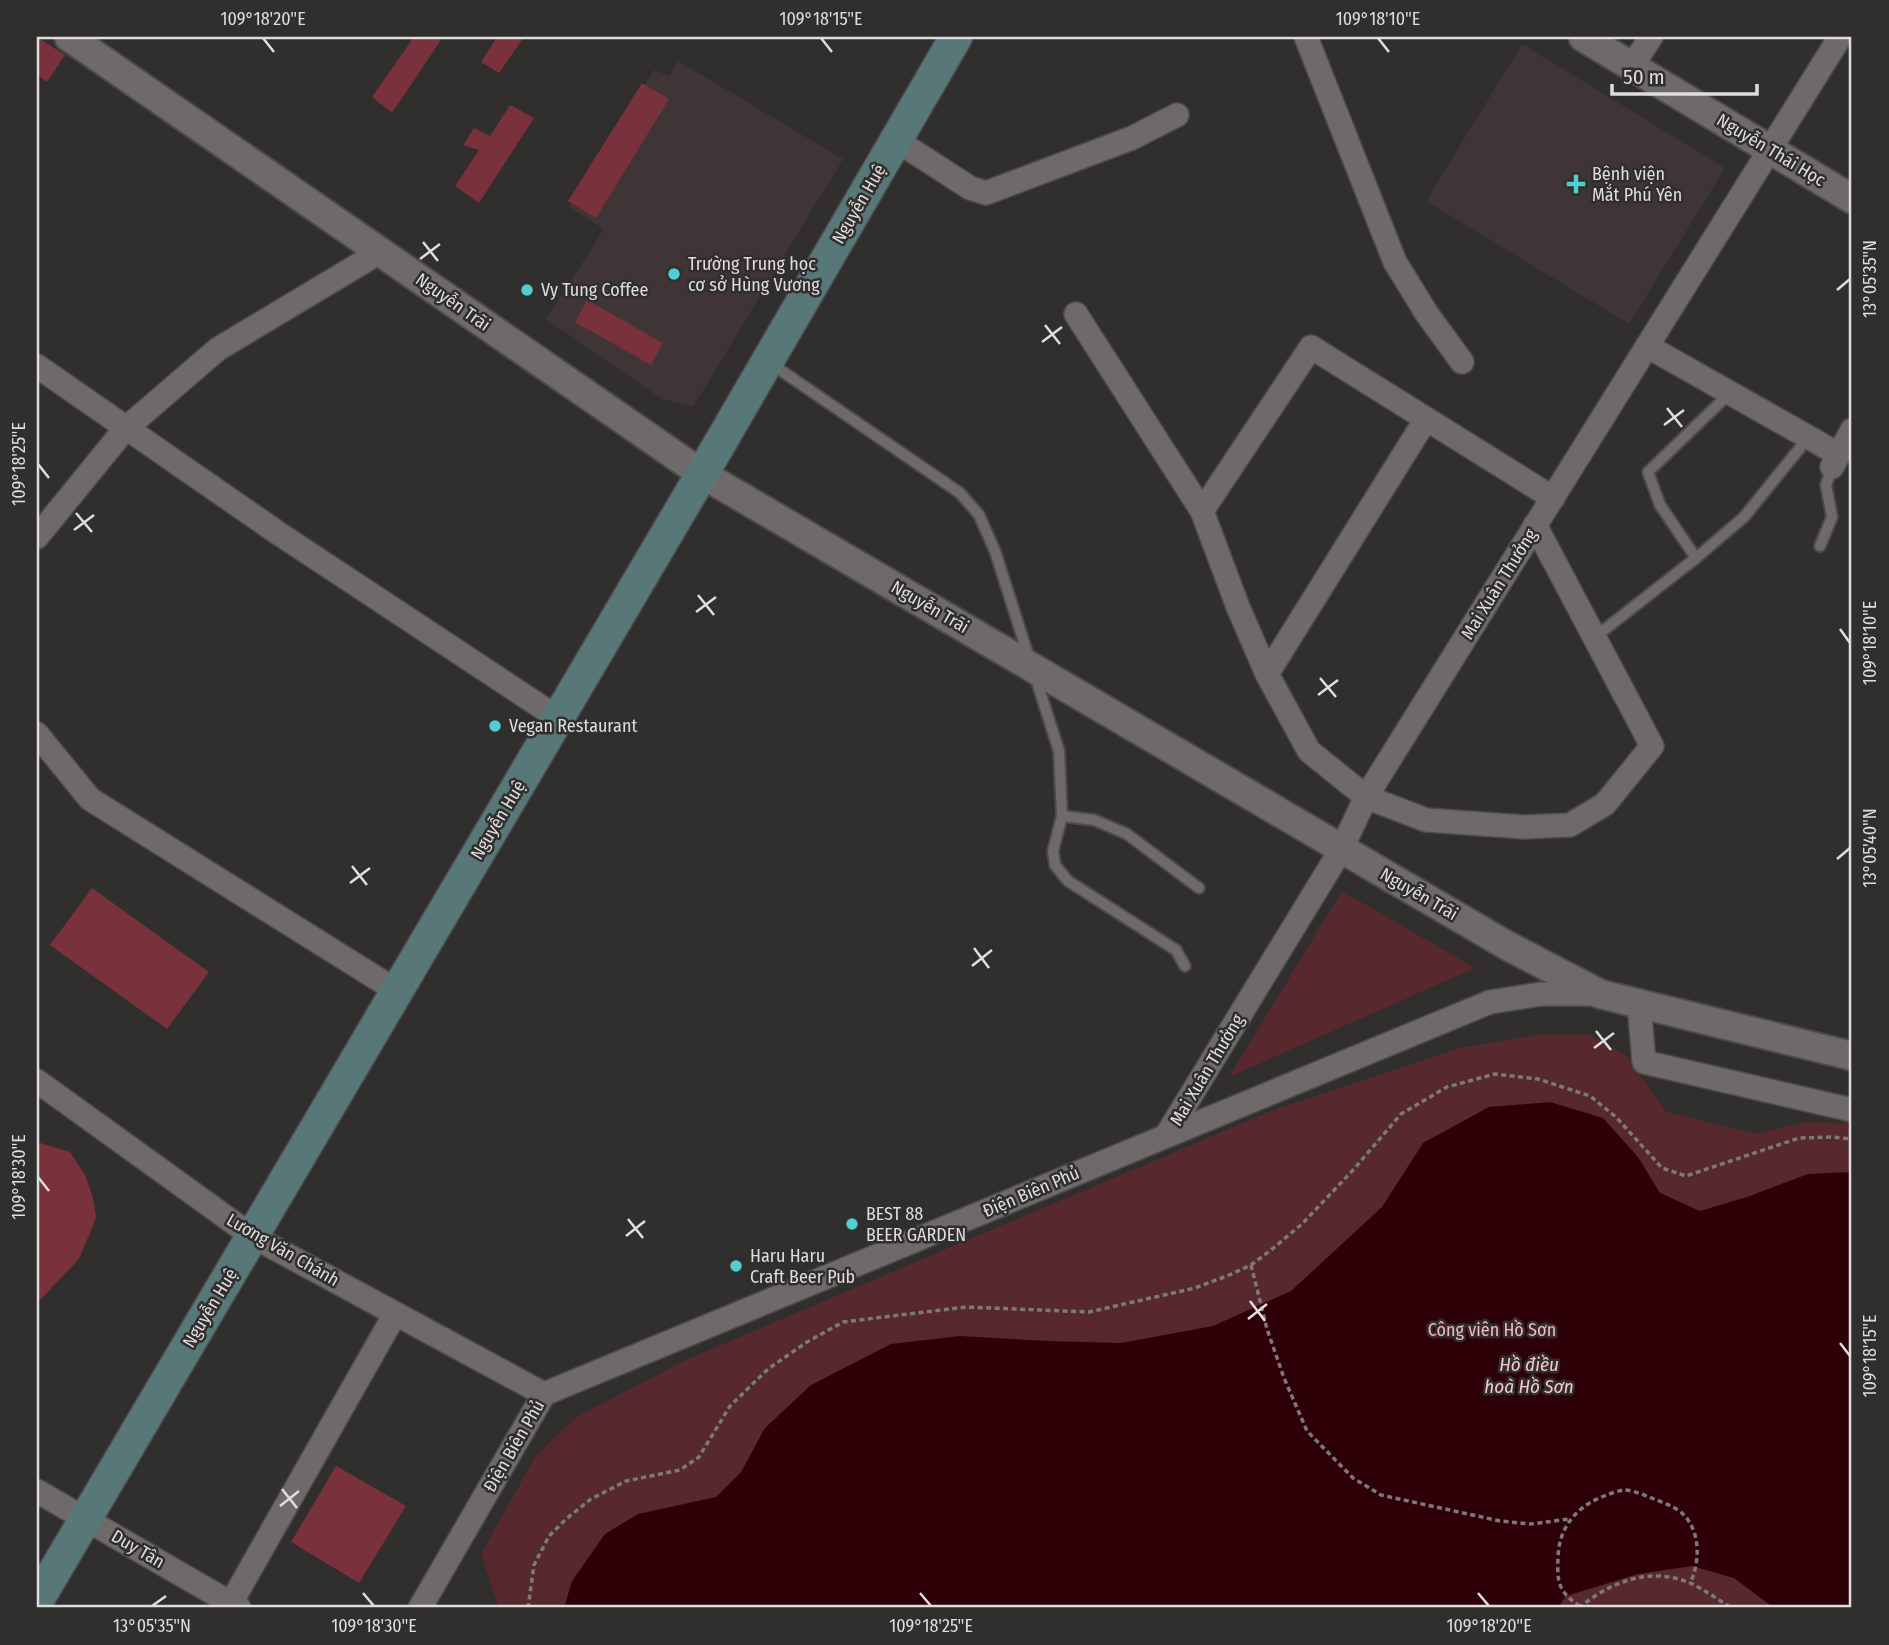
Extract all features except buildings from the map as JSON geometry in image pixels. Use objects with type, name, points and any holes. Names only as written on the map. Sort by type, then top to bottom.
[{"type":"main road","name":"Nguyễn Huệ","points":[[37,1601],[702,474],[956,37]]},
{"type":"street","name":"Nguyễn Trãi","points":[[69,37],[702,474],[1506,945],[1600,994],[1852,1056]]},
{"type":"street","points":[[1306,37],[1395,262],[1427,314],[1462,362]]},
{"type":"street","name":"Nguyễn Thái Học","points":[[1583,37],[1852,199]]},
{"type":"street","points":[[1632,66],[1651,37]]},
{"type":"street","name":"Mai Xuân Thưởng","points":[[1166,1136],[1342,848],[1366,797],[1840,37]]},
{"type":"street","points":[[896,140],[970,188],[986,193],[1132,138],[1177,116]]},
{"type":"street","points":[[37,537],[125,429],[218,349],[380,252]]},
{"type":"street","points":[[1076,314],[1202,511],[1238,607],[1267,674],[1309,751],[1366,797],[1426,820],[1524,827],[1570,825],[1605,804],[1652,746],[1535,525]]},
{"type":"street","points":[[1647,346],[1808,438],[1835,461],[1852,430]]},
{"type":"street","points":[[1202,511],[1311,347],[1553,498]]},
{"type":"street","points":[[37,366],[125,429],[558,718]]},
{"type":"street","points":[[1267,674],[1426,419]]},
{"type":"street","points":[[37,734],[90,799],[397,991]]},
{"type":"street","name":"Điện Biên Phủ","points":[[419,1608],[544,1394],[1490,1002],[1541,993],[1600,994]]},
{"type":"street","points":[[1639,1004],[1644,1062],[1852,1110]]},
{"type":"street","name":"Lương Văn Chánh","points":[[37,1081],[252,1236],[544,1394]]},
{"type":"street","points":[[235,1606],[395,1314]]},
{"type":"street","name":"Duy Tân","points":[[37,1491],[235,1606]]},
{"type":"lane","points":[[768,361],[960,493],[979,515],[995,551],[1059,751],[1062,816],[1053,850],[1055,864],[1068,881],[1176,950],[1185,966]]},
{"type":"lane","points":[[1696,558],[1660,505],[1648,472],[1730,393]]},
{"type":"lane","points":[[1595,637],[1744,517],[1808,438]]},
{"type":"lane","points":[[1820,546],[1832,517],[1826,485],[1835,461]]},
{"type":"lane","points":[[1062,816],[1094,820],[1127,834],[1199,888]]},
{"type":"path","points":[[528,1608],[534,1566],[549,1536],[566,1519],[591,1499],[626,1481],[680,1470],[699,1457],[730,1406],[768,1369],[807,1342],[843,1322],[966,1307],[1089,1312],[1195,1289],[1251,1265],[1302,1224],[1401,1114],[1447,1087],[1495,1074],[1538,1079],[1590,1096],[1616,1117],[1662,1168],[1686,1176],[1799,1138],[1852,1139]]},
{"type":"path","points":[[1251,1265],[1279,1366],[1307,1431],[1353,1478],[1381,1495],[1500,1521],[1531,1524],[1569,1519]]},
{"type":"path","points":[[1690,1583],[1695,1572],[1698,1548],[1694,1532],[1681,1511],[1643,1494],[1621,1490],[1594,1500],[1569,1519],[1559,1542],[1558,1576],[1563,1593],[1579,1607],[1605,1588],[1642,1576],[1662,1575],[1690,1583],[1732,1608]]},
{"type":"shaded area","name":"Bệnh viện Mắt Phú Yên","points":[[1522,44],[1725,168],[1629,324],[1426,201]]},
{"type":"shaded area","name":"Trường Trung học cơ sở Hùng Vương","points":[[678,61],[843,159],[693,407],[662,399],[546,319],[604,229],[569,207],[654,70],[669,76]]},
{"type":"green space","points":[[1342,891],[1475,968],[1229,1077]]},
{"type":"green space","name":"Hồ điều hoà Hồ Sơn","points":[[1541,1034],[1591,1035],[1627,1056],[1666,1112],[1757,1134],[1805,1122],[1852,1123],[1852,1608],[499,1608],[481,1554],[535,1457],[576,1417],[688,1359],[1271,1111],[1459,1048]]},
{"type":"water","name":"Hồ điều hoà Hồ Sơn","points":[[1550,1102],[1603,1118],[1638,1157],[1660,1193],[1700,1211],[1808,1174],[1852,1172],[1852,1608],[1774,1608],[1734,1578],[1692,1566],[1638,1574],[1566,1596],[1558,1608],[564,1608],[572,1581],[605,1534],[638,1514],[716,1497],[741,1472],[765,1428],[811,1385],[891,1344],[960,1336],[1121,1343],[1213,1326],[1291,1291],[1382,1207],[1423,1143],[1489,1107]]},
{"type":"place","name":"Bệnh viện Mắt Phú Yên","points":[[1576,184]]},
{"type":"place","name":"Trường Trung học cơ sở Hùng Vương","points":[[674,274]]},
{"type":"place","name":"Vy Tung Coffee","points":[[527,290]]},
{"type":"place","name":"Vegan Restaurant","points":[[495,726]]},
{"type":"place","name":"BEST 88 BEER GARDEN","points":[[852,1224]]},
{"type":"place","name":"Haru Haru Craft Beer Pub","points":[[736,1266]]},
{"type":"park label","name":"Công viên Hồ Sơn","points":[[1492,1330]]}]
